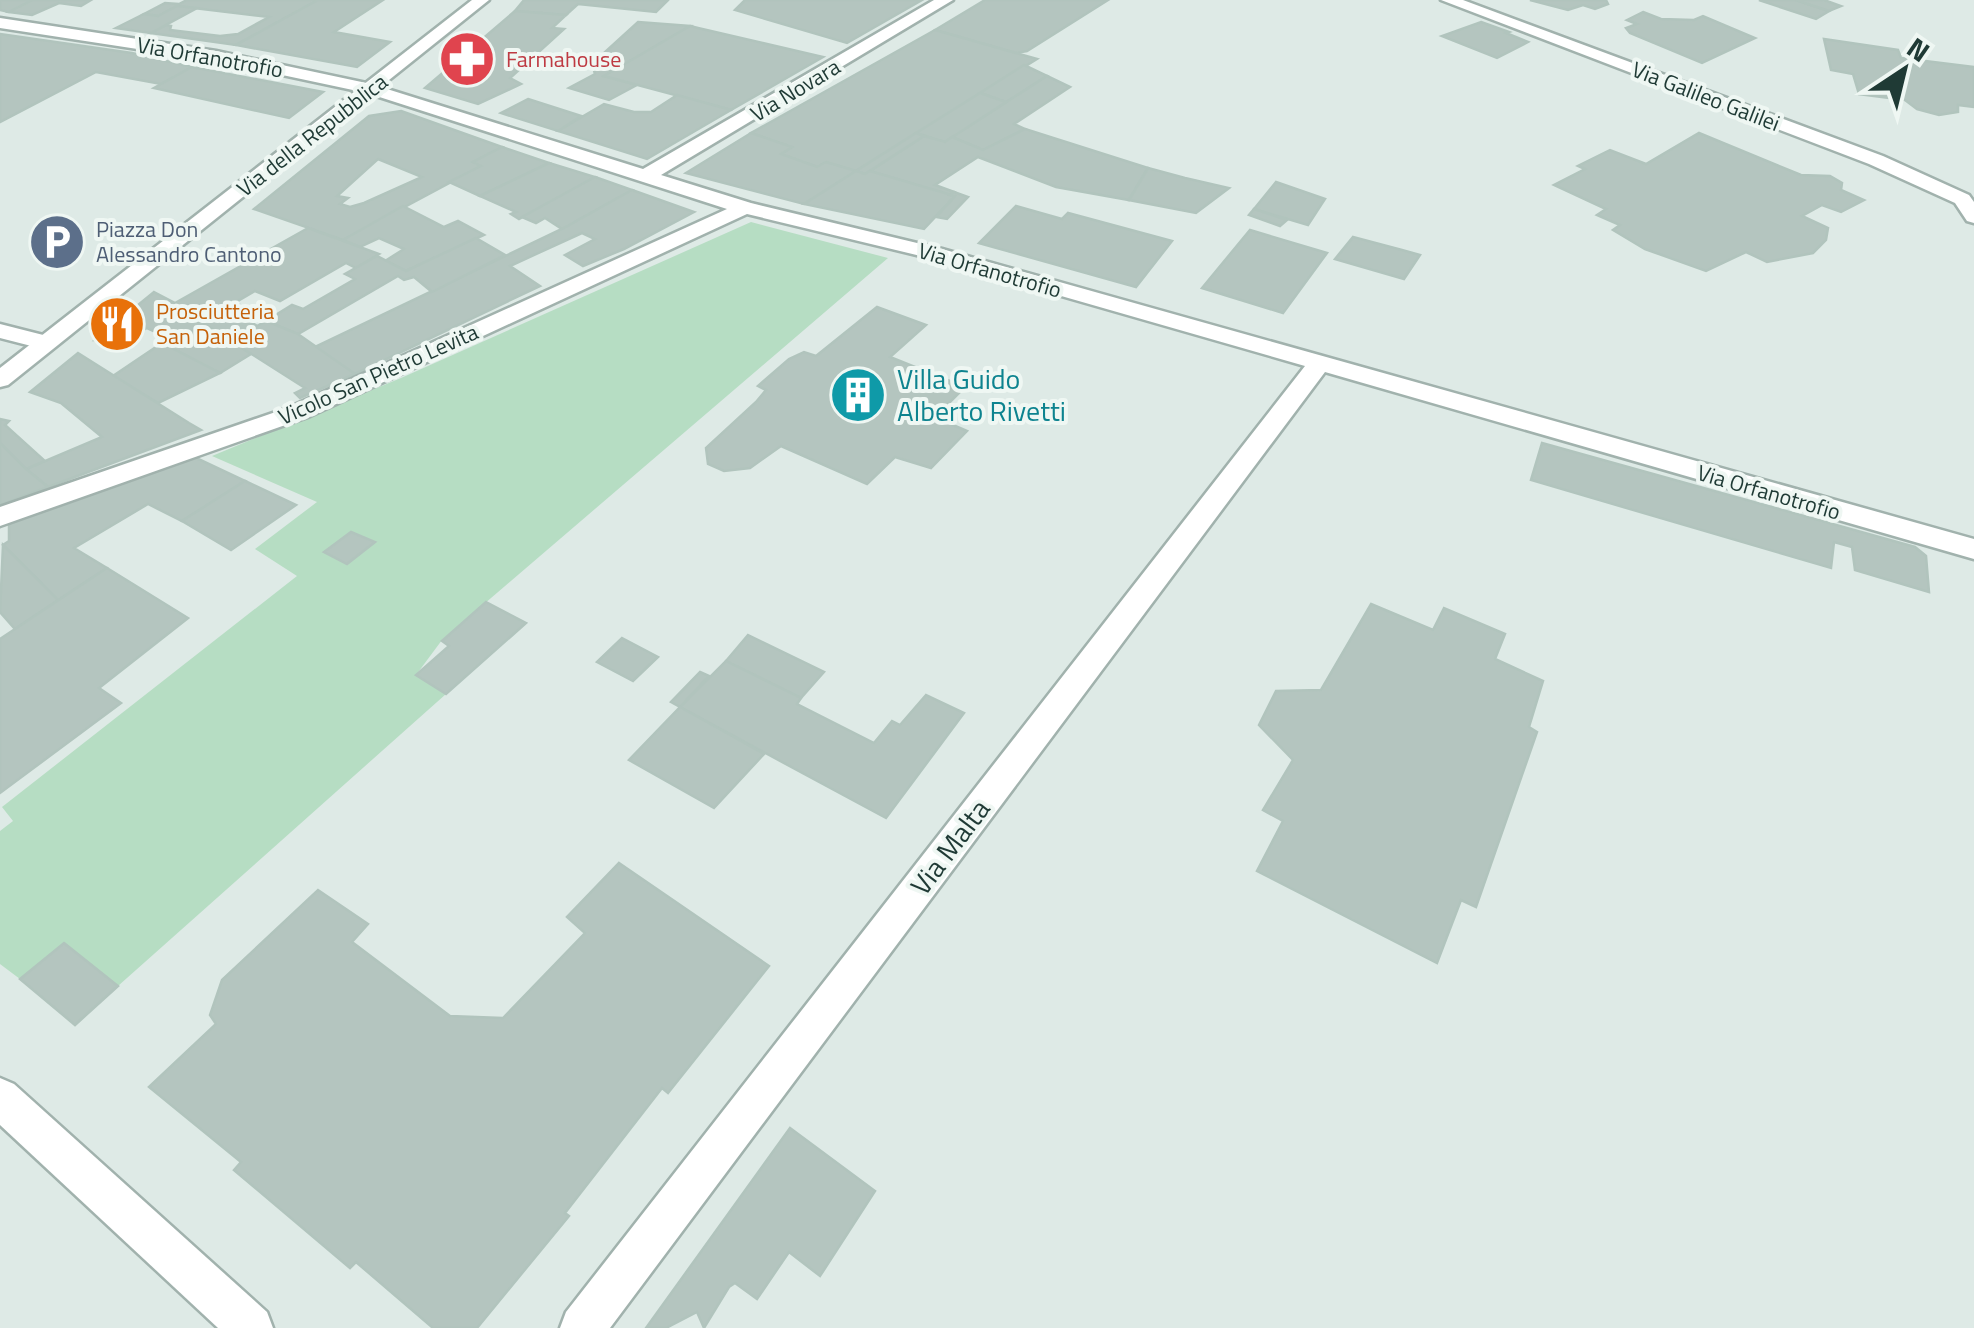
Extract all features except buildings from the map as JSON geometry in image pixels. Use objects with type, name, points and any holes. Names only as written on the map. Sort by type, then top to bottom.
[{"type":"street","name":"Via della Repubblica","points":[[0,380],[481,0]]},
{"type":"street","name":"Via Novara","points":[[644,177],[945,0]]},
{"type":"street","name":"Via Galileo Galilei","points":[[1448,0],[1876,160],[1962,199],[1974,217]]},
{"type":"street","name":"Via Orfanotrofio","points":[[0,22],[216,56],[371,89],[745,208],[935,254],[1318,366],[1974,549]]},
{"type":"street","name":"Vicolo San Pietro Levita","points":[[0,517],[299,412],[745,208]]},
{"type":"street","points":[[0,331],[46,343]]},
{"type":"street","name":"Via Malta","points":[[582,1328],[1318,366]]},
{"type":"street","points":[[0,1098],[250,1328]]},
{"type":"green space","points":[[751,222],[888,258],[442,640],[416,675],[446,694],[118,986],[64,943],[20,979],[0,964],[0,831],[13,821],[2,807],[297,576],[255,549],[317,502],[212,456],[401,378]]},
{"type":"place","name":"Farmahouse","points":[[467,59]]},
{"type":"place","name":"Piazza Don Alessandro Cantono","points":[[57,242]]},
{"type":"place","name":"Prosciutteria San Daniele","points":[[117,324]]},
{"type":"place","name":"Villa Guido Alberto Rivetti","points":[[858,395]]}]
